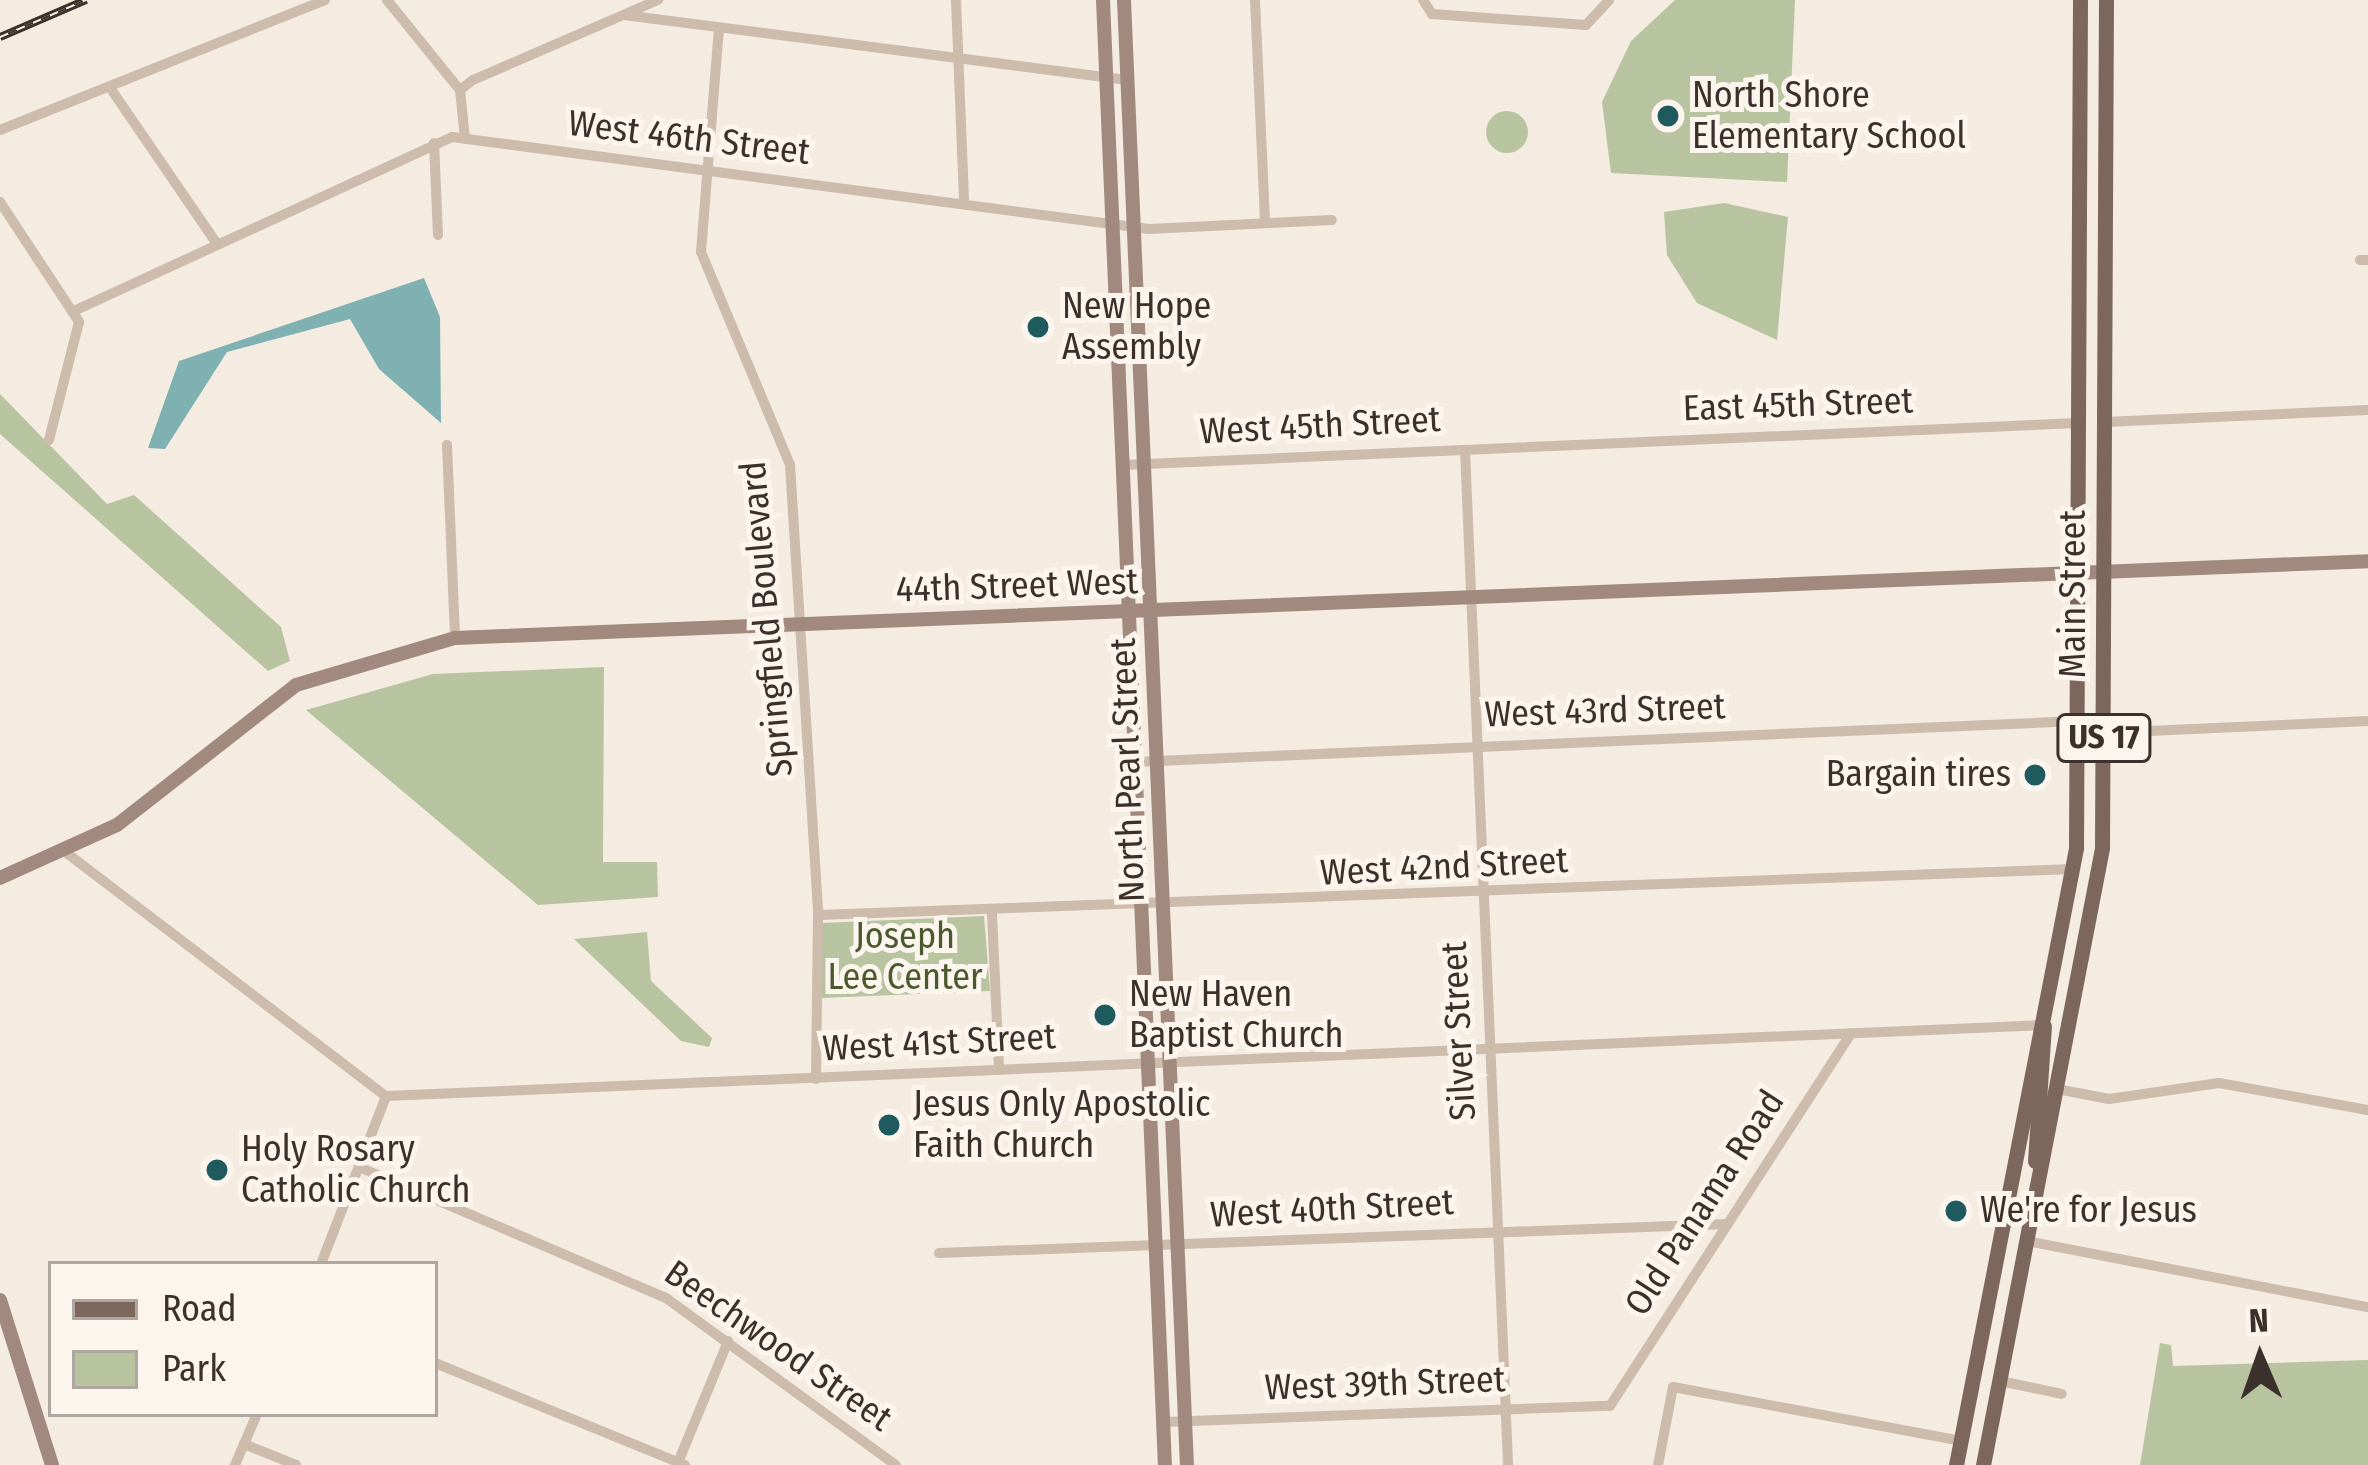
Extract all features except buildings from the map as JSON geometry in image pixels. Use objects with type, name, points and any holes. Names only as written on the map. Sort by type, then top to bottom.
[{"type":"main road","name":"Main Street","points":[[1956,1465],[2073,869],[2080,0]]},
{"type":"main road","name":"Main Street","points":[[1983,1465],[2100,868],[2106,0]]},
{"type":"main road","points":[[2034,1206],[2051,1044],[2044,1025]]},
{"type":"street","points":[[0,130],[90,88],[113,92],[325,0]]},
{"type":"street","points":[[387,0],[460,90],[465,139]]},
{"type":"street","points":[[460,90],[658,0]]},
{"type":"street","points":[[956,0],[964,202]]},
{"type":"street","name":"North Pearl Street","points":[[1103,0],[1165,1465]]},
{"type":"street","name":"North Pearl Street","points":[[1124,0],[1187,1465]]},
{"type":"street","points":[[1255,0],[1265,224]]},
{"type":"street","points":[[1423,0],[1432,14],[1586,25],[1610,0]]},
{"type":"street","points":[[624,15],[1127,80]]},
{"type":"street","name":"Springfield Boulevard","points":[[719,28],[700,171],[701,252],[787,451],[818,915],[816,1079]]},
{"type":"street","points":[[113,92],[217,244]]},
{"type":"street","name":"West 46th Street","points":[[76,310],[434,142],[465,139],[1134,226],[1332,220]]},
{"type":"street","points":[[434,142],[438,235]]},
{"type":"street","points":[[0,202],[76,310],[49,440]]},
{"type":"street","points":[[2104,422],[2368,410]]},
{"type":"street","name":"East 45th Street","points":[[1521,447],[2078,423]]},
{"type":"street","points":[[447,445],[455,638]]},
{"type":"street","name":"West 45th Street","points":[[1123,465],[1521,447]]},
{"type":"street","name":"Silver Street","points":[[1465,450],[1508,1465]]},
{"type":"street","name":"44th Street West","points":[[0,878],[117,825],[278,695],[377,653],[455,638],[2368,561]]},
{"type":"street","name":"West 43rd Street","points":[[1135,762],[2077,721]]},
{"type":"street","points":[[2104,733],[2368,721]]},
{"type":"street","points":[[64,851],[386,1096],[322,1261]]},
{"type":"street","name":"West 42nd Street","points":[[818,915],[1142,909],[2073,869]]},
{"type":"street","points":[[992,914],[999,1070]]},
{"type":"street","name":"West 41st Street","points":[[386,1096],[2044,1025]]},
{"type":"street","name":"Old Panama Road","points":[[1610,1406],[1851,1033]]},
{"type":"street","points":[[2057,1089],[2108,1099],[2219,1083],[2368,1110]]},
{"type":"street","name":"Beechwood Street","points":[[359,1167],[666,1298],[896,1465]]},
{"type":"street","name":"West 40th Street","points":[[939,1253],[1727,1224]]},
{"type":"street","points":[[2027,1241],[2368,1307]]},
{"type":"street","points":[[0,1300],[52,1465]]},
{"type":"street","points":[[438,1364],[680,1464],[728,1341]]},
{"type":"street","points":[[2000,1381],[2062,1394]]},
{"type":"street","points":[[1658,1465],[1673,1387],[1961,1441]]},
{"type":"street","name":"West 39th Street","points":[[1163,1422],[1610,1406]]},
{"type":"street","points":[[236,1465],[256,1417]]},
{"type":"street","points":[[244,1444],[296,1465]]},
{"type":"green space","points":[[1675,0],[1795,0],[1787,182],[1611,173],[1602,102],[1631,41]]},
{"type":"green space","points":[[1507,111],[1522,117],[1528,132],[1522,147],[1507,153],[1492,147],[1486,132],[1492,117]]},
{"type":"green space","points":[[1724,203],[1788,217],[1777,340],[1697,303],[1667,255],[1664,212]]},
{"type":"green space","points":[[0,394],[107,504],[134,495],[281,627],[290,661],[268,671],[0,434]]},
{"type":"green space","points":[[604,667],[603,862],[657,862],[658,897],[538,905],[306,710],[433,674]]},
{"type":"green space","name":"Joseph Lee Center","points":[[984,916],[990,991],[822,998],[822,923]]},
{"type":"green space","points":[[647,932],[651,981],[712,1038],[709,1047],[681,1041],[574,939]]},
{"type":"green space","points":[[2160,1343],[2171,1345],[2173,1366],[2368,1360],[2368,1465],[2140,1465]]},
{"type":"water","points":[[424,278],[440,317],[441,423],[379,369],[350,319],[227,352],[165,449],[148,448],[179,361]]},
{"type":"railway","points":[[0,37],[86,0]]},
{"type":"place","name":"North Shore Elementary School","points":[[1668,116]]},
{"type":"place","name":"New Hope Assembly","points":[[1038,327]]},
{"type":"place","name":"Bargain tires","points":[[2035,775]]},
{"type":"place","name":"New Haven Baptist Church","points":[[1105,1015]]},
{"type":"place","name":"Jesus Only Apostolic Faith Church","points":[[889,1125]]},
{"type":"place","name":"Holy Rosary Catholic Church","points":[[217,1170]]},
{"type":"place","name":"We're for Jesus","points":[[1956,1211]]}]
